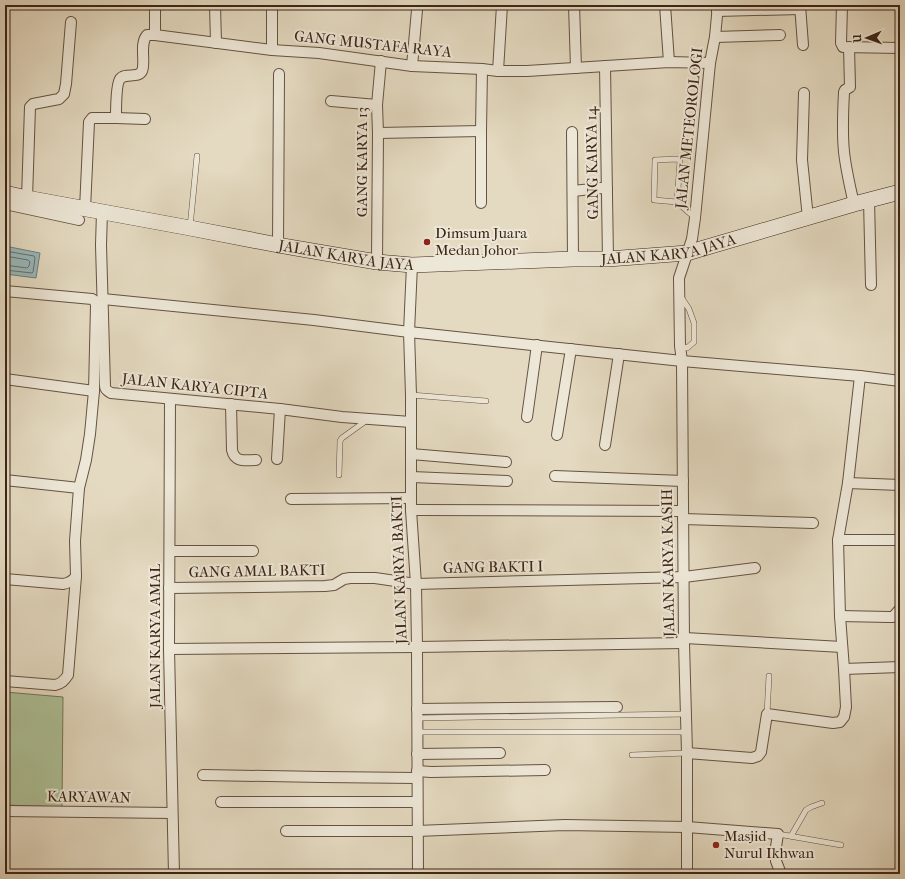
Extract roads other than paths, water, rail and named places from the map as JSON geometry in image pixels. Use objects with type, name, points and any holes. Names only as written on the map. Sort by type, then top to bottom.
[{"type":"main road","name":"JALAN KARYA JAYA","points":[[5,193],[82,214],[102,212],[376,262],[412,265],[608,259],[687,253],[900,192]]},
{"type":"street","points":[[116,118],[117,89],[119,81],[124,76],[139,75],[141,73],[143,68],[143,54],[150,36],[155,5]]},
{"type":"street","points":[[215,5],[216,43]]},
{"type":"street","points":[[272,5],[272,50]]},
{"type":"street","points":[[498,71],[502,5]]},
{"type":"street","points":[[574,5],[576,68]]},
{"type":"street","points":[[665,5],[669,62]]},
{"type":"street","points":[[842,5],[841,43],[843,47],[900,48]]},
{"type":"street","points":[[717,8],[800,7],[803,45]]},
{"type":"street","name":"JALAN METEOROLOGI","points":[[687,253],[692,239],[695,218],[710,63],[715,37],[717,8]]},
{"type":"street","points":[[412,66],[417,10]]},
{"type":"street","points":[[27,198],[30,107],[33,104],[59,99],[64,94],[72,22]]},
{"type":"street","points":[[715,37],[780,35]]},
{"type":"street","name":"GANG MUSTAFA RAYA","points":[[150,36],[272,50],[319,53],[412,66],[498,71],[527,71],[669,62],[710,63]]},
{"type":"street","points":[[849,47],[850,87],[844,92],[843,136],[846,166],[854,204]]},
{"type":"street","name":"GANG KARYA 13","points":[[376,262],[377,105],[381,61]]},
{"type":"street","name":"GANG KARYA 14","points":[[605,66],[608,259]]},
{"type":"street","points":[[481,203],[482,69]]},
{"type":"street","points":[[278,245],[279,74]]},
{"type":"street","points":[[804,93],[802,160],[808,218]]},
{"type":"street","points":[[331,101],[377,105]]},
{"type":"street","points":[[5,204],[82,214],[88,122],[92,118],[145,119]]},
{"type":"street","points":[[378,133],[481,132]]},
{"type":"street","points":[[572,132],[573,259]]},
{"type":"street","points":[[573,191],[601,188],[607,189]]},
{"type":"street","points":[[869,200],[871,285]]},
{"type":"street","name":"JALAN KARYA CIPTA","points":[[102,212],[101,245],[105,389],[111,393],[280,409],[342,417],[411,422]]},
{"type":"street","name":"JALAN KARYA KASIH","points":[[687,253],[679,278],[680,346],[682,361],[684,640],[687,714],[687,874]]},
{"type":"street","name":"JALAN KARYA BAKTI","points":[[412,265],[409,332],[412,477],[411,498],[416,584],[418,874]]},
{"type":"street","points":[[5,291],[88,298],[93,300],[96,305],[94,391],[86,460],[79,488],[75,541],[76,576],[68,675],[60,684],[55,686],[5,681]]},
{"type":"street","points":[[103,299],[314,320],[409,332],[571,348],[682,361],[860,376],[900,381]]},
{"type":"street","points":[[527,417],[537,345]]},
{"type":"street","points":[[557,435],[571,348]]},
{"type":"street","points":[[605,445],[619,354]]},
{"type":"street","points":[[687,753],[752,758],[758,756],[761,752],[767,714],[833,723],[840,722],[844,718],[846,707],[840,616],[838,540],[848,483],[860,376]]},
{"type":"street","points":[[5,379],[94,391]]},
{"type":"street","name":"JALAN KARYA AMAL","points":[[170,399],[169,649],[174,874]]},
{"type":"street","points":[[231,404],[233,455],[237,459],[241,460],[256,460]]},
{"type":"street","points":[[277,459],[280,409]]},
{"type":"street","points":[[411,454],[506,462]]},
{"type":"street","points":[[555,476],[683,481]]},
{"type":"street","points":[[412,477],[508,481]]},
{"type":"street","points":[[5,480],[79,488]]},
{"type":"street","points":[[848,483],[900,485]]},
{"type":"street","points":[[291,499],[411,498]]},
{"type":"street","points":[[412,510],[683,515],[813,523]]},
{"type":"street","points":[[838,540],[900,540]]},
{"type":"street","points":[[170,551],[253,551]]},
{"type":"street","name":"GANG BAKTI I","points":[[416,584],[684,576],[755,568]]},
{"type":"street","points":[[5,579],[63,584],[70,582],[76,576]]},
{"type":"street","name":"GANG AMAL BAKTI","points":[[169,588],[325,586],[334,585],[344,579],[350,578],[375,578],[416,584]]},
{"type":"street","points":[[840,616],[893,617],[900,609]]},
{"type":"street","points":[[169,649],[417,647],[684,640],[842,647]]},
{"type":"street","points":[[844,669],[900,667]]},
{"type":"street","points":[[417,713],[617,707]]},
{"type":"street","points":[[417,754],[500,753]]},
{"type":"street","points":[[203,775],[322,777],[417,774],[431,772],[545,770]]},
{"type":"street","points":[[221,802],[417,802]]},
{"type":"street","name":"KARYAWAN","points":[[5,811],[172,813]]},
{"type":"street","points":[[286,831],[418,831],[565,825],[687,827],[778,834],[776,861],[781,874]]},
{"type":"lane","points":[[190,228],[197,156]]},
{"type":"lane","points":[[677,202],[680,161],[677,159],[655,160],[653,199],[677,202],[695,218]]},
{"type":"lane","points":[[679,295],[689,309],[694,323],[694,342],[686,348],[680,346]]},
{"type":"lane","points":[[411,395],[486,400]]},
{"type":"lane","points":[[339,475],[340,441],[368,419]]},
{"type":"lane","points":[[767,714],[768,676]]},
{"type":"lane","points":[[417,713],[687,714]]},
{"type":"lane","points":[[417,732],[687,732]]},
{"type":"lane","points":[[632,755],[687,753]]},
{"type":"lane","points":[[791,836],[806,810],[822,803]]},
{"type":"lane","points":[[778,834],[841,845]]},
{"type":"water","points":[[5,246],[40,253],[36,278],[5,274]]},
{"type":"place","name":"Dimsum Juara Medan Johor","points":[[427,242]]},
{"type":"place","name":"Masjid Nurul Ikhwan","points":[[716,845]]}]
